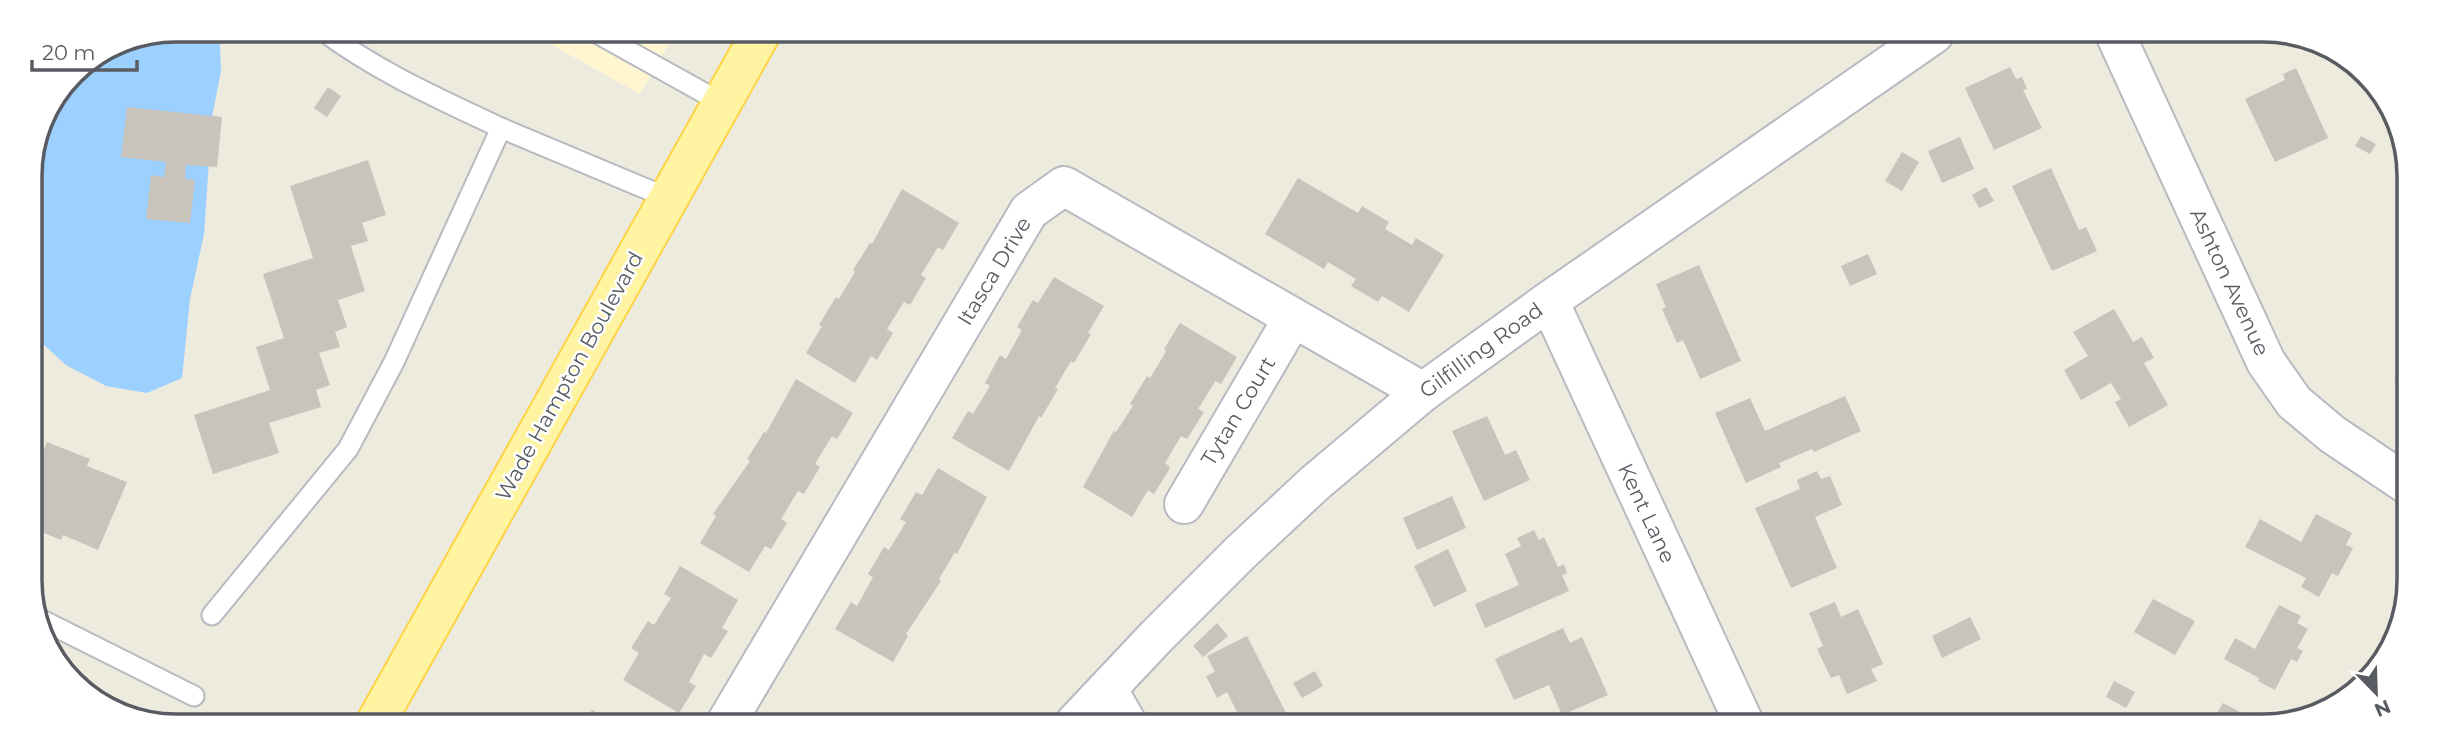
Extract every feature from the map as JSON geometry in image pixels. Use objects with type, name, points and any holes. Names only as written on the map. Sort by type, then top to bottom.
[{"type":"main road","name":"Wade Hampton Boulevard","points":[[380,714],[756,42]]},
{"type":"street","name":"Gilfilling Road","points":[[1084,714],[1240,553],[1315,483],[1423,392],[1549,301],[1922,42]]},
{"type":"street","name":"Ashton Avenue","points":[[2119,42],[2266,362],[2294,402],[2332,434],[2397,477]]},
{"type":"street","name":"Itasca Drive","points":[[731,714],[1029,211],[1064,186],[1423,392]]},
{"type":"street","name":"Kent Lane","points":[[1549,301],[1740,714]]},
{"type":"street","name":"Tytan Court","points":[[1184,504],[1293,318]]},
{"type":"street","points":[[1108,690],[1122,714]]},
{"type":"lane","points":[[338,42],[408,84],[501,128],[668,198]]},
{"type":"lane","points":[[613,42],[722,103]]},
{"type":"lane","points":[[212,615],[348,449],[394,362],[501,128]]},
{"type":"lane","points":[[49,624],[194,696]]},
{"type":"shaded area","points":[[547,42],[670,42],[640,94]]},
{"type":"water","points":[[159,43],[220,44],[221,71],[212,117],[204,234],[190,299],[182,378],[147,393],[106,386],[66,365],[42,343],[42,168],[52,125],[60,109],[81,81],[117,56]]},
{"type":"building","points":[[2010,67],[2016,79],[2022,77],[2027,89],[2023,90],[2042,128],[1994,150],[1965,88]]},
{"type":"building","points":[[2296,68],[2328,138],[2275,162],[2245,99],[2285,80],[2283,74]]},
{"type":"building","points":[[328,87],[341,96],[327,117],[314,108]]},
{"type":"building","points":[[127,107],[222,117],[217,167],[186,165],[185,179],[195,180],[190,223],[146,219],[151,175],[164,177],[166,162],[121,157]]},
{"type":"building","points":[[2361,136],[2376,144],[2370,154],[2355,146]]},
{"type":"building","points":[[1960,137],[1974,169],[1942,183],[1928,151]]},
{"type":"building","points":[[1902,152],[1919,162],[1902,191],[1885,181]]},
{"type":"building","points":[[368,160],[386,215],[362,223],[368,241],[351,246],[365,291],[338,300],[347,327],[335,332],[340,347],[319,353],[330,385],[316,390],[321,407],[269,423],[279,453],[213,474],[194,415],[270,390],[256,347],[284,338],[263,274],[313,258],[290,186]]},
{"type":"building","points":[[2051,168],[2079,230],[2086,227],[2097,251],[2052,271],[2012,186]]},
{"type":"building","points":[[1298,178],[1358,213],[1362,206],[1389,222],[1385,229],[1412,245],[1416,238],[1444,255],[1409,312],[1382,296],[1378,302],[1351,286],[1356,279],[1328,262],[1324,269],[1265,234]]},
{"type":"building","points":[[1986,187],[1994,201],[1979,208],[1972,195]]},
{"type":"building","points":[[902,189],[959,223],[943,250],[938,247],[921,275],[926,278],[910,305],[904,302],[887,329],[893,333],[877,360],[871,356],[855,383],[806,353],[822,326],[819,325],[836,297],[839,299],[855,272],[853,270],[870,243],[872,244]]},
{"type":"building","points":[[1868,254],[1877,274],[1850,286],[1841,266]]},
{"type":"building","points":[[1699,265],[1741,361],[1700,379],[1683,340],[1677,343],[1662,309],[1666,307],[1656,284]]},
{"type":"building","points":[[1054,277],[1104,306],[1088,333],[1091,334],[1074,363],[1071,361],[1055,388],[1058,389],[1041,418],[1039,416],[1009,471],[952,438],[968,411],[973,414],[990,386],[985,383],[1000,355],[1006,359],[1022,330],[1017,327],[1033,300],[1038,303]]},
{"type":"building","points":[[2114,309],[2133,342],[2142,337],[2154,358],[2144,363],[2168,405],[2129,427],[2115,402],[2121,399],[2111,383],[2081,400],[2064,370],[2088,356],[2073,332]]},
{"type":"building","points":[[1180,323],[1237,357],[1221,384],[1215,381],[1198,409],[1204,412],[1187,439],[1181,436],[1165,463],[1170,467],[1169,470],[1154,494],[1148,490],[1132,517],[1083,487],[1112,434],[1133,406],[1130,404],[1147,376],[1150,378],[1164,355],[1164,349]]},
{"type":"building","points":[[796,379],[853,413],[837,439],[832,436],[815,464],[820,467],[804,494],[798,491],[781,519],[787,523],[771,549],[765,546],[749,572],[700,543],[716,516],[713,514],[750,461],[747,459],[764,432],[766,433]]},
{"type":"building","points":[[1845,396],[1861,431],[1814,452],[1812,449],[1779,463],[1781,467],[1746,483],[1715,413],[1750,398],[1765,431]]},
{"type":"building","points":[[1487,416],[1505,455],[1516,450],[1530,480],[1484,501],[1452,431]]},
{"type":"building","points":[[47,442],[90,459],[87,466],[127,482],[98,550],[63,535],[61,540],[42,532],[42,448]]},
{"type":"building","points":[[938,468],[987,497],[957,554],[955,552],[939,579],[941,581],[906,634],[908,636],[893,662],[835,629],[851,602],[857,606],[873,577],[868,574],[884,547],[889,550],[906,522],[900,519],[916,492],[922,495]]},
{"type":"building","points":[[1817,471],[1821,479],[1830,476],[1842,505],[1815,517],[1837,568],[1791,588],[1755,508],[1800,489],[1797,480]]},
{"type":"building","points":[[1452,496],[1466,528],[1417,550],[1403,518]]},
{"type":"building","points":[[2316,514],[2352,533],[2346,545],[2353,548],[2338,576],[2332,573],[2319,597],[2301,587],[2306,578],[2245,547],[2260,519],[2301,542]]},
{"type":"building","points":[[1534,530],[1539,540],[1544,537],[1558,567],[1564,564],[1567,573],[1562,575],[1569,591],[1485,628],[1475,604],[1519,585],[1505,554],[1521,546],[1517,538]]},
{"type":"building","points":[[1448,549],[1467,591],[1434,607],[1414,566]]},
{"type":"building","points":[[680,566],[738,600],[722,628],[728,631],[711,658],[704,654],[689,682],[696,686],[679,713],[623,680],[639,653],[631,648],[648,621],[654,625],[671,598],[664,594]]},
{"type":"building","points":[[2153,599],[2195,621],[2175,655],[2134,632]]},
{"type":"building","points":[[1835,602],[1841,617],[1858,609],[1883,664],[1871,669],[1877,681],[1847,694],[1839,675],[1831,678],[1817,649],[1823,646],[1809,613]]},
{"type":"building","points":[[2279,605],[2301,616],[2297,623],[2308,629],[2297,648],[2303,651],[2297,662],[2291,659],[2275,690],[2224,659],[2235,638],[2255,649]]},
{"type":"building","points":[[1970,617],[1981,639],[1942,658],[1932,636]]},
{"type":"building","points":[[1217,623],[1228,636],[1203,657],[1193,646]]},
{"type":"building","points":[[1563,628],[1570,643],[1582,637],[1608,695],[1564,714],[1562,714],[1549,685],[1514,700],[1495,659]]},
{"type":"building","points":[[1247,636],[1286,713],[1238,714],[1227,692],[1217,698],[1206,676],[1215,672],[1207,656]]},
{"type":"building","points":[[1315,671],[1323,686],[1302,698],[1293,683]]},
{"type":"building","points":[[2114,681],[2135,692],[2126,708],[2106,697]]},
{"type":"building","points":[[2223,703],[2244,714],[2217,714]]}]
